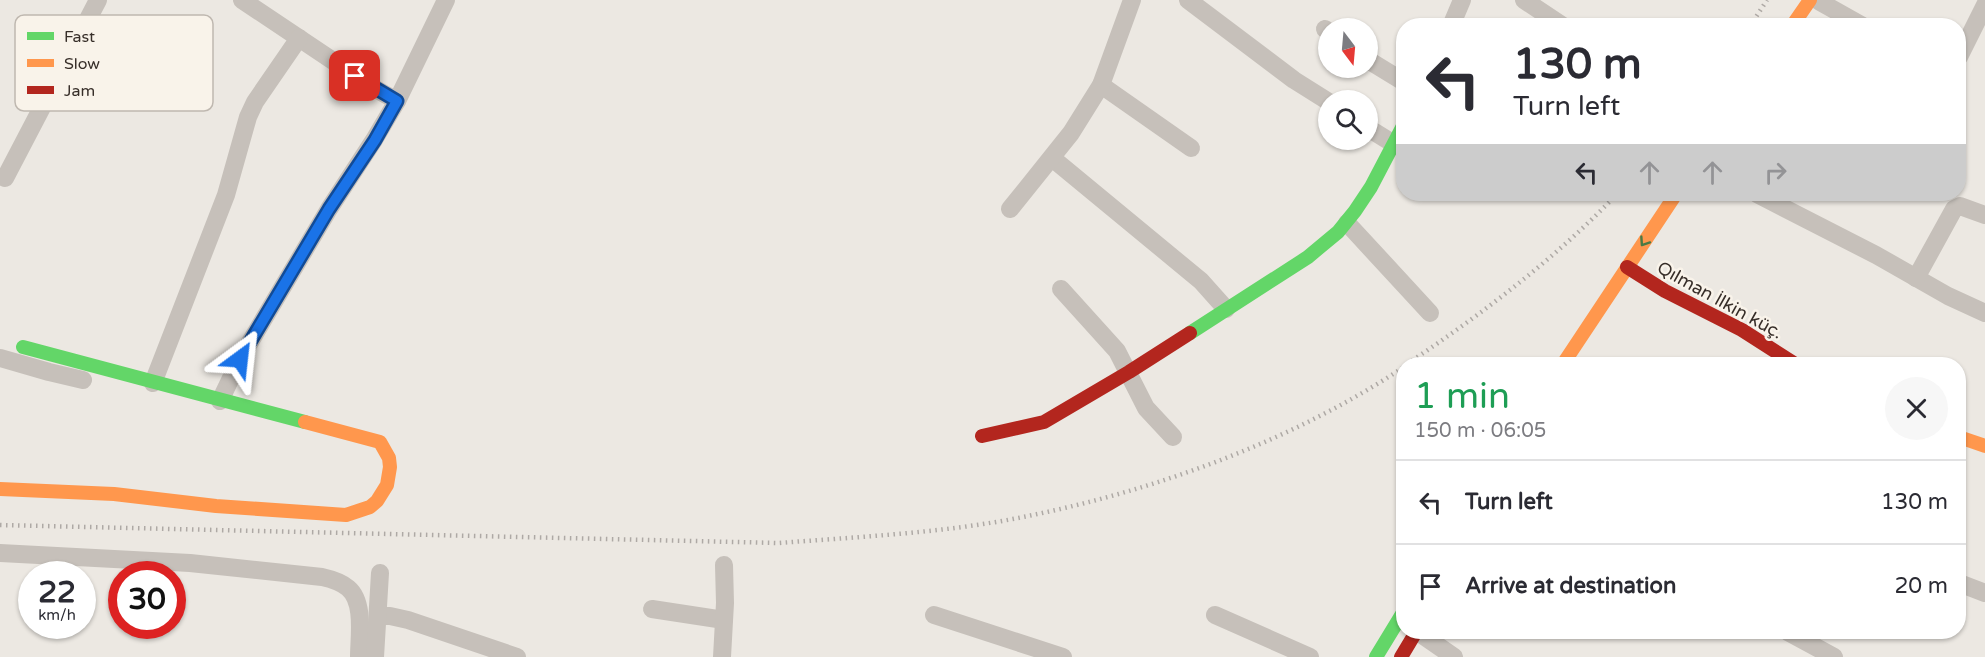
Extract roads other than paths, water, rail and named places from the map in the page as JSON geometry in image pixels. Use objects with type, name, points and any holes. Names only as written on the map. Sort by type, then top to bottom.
[{"type":"street","points":[[90,15],[98,0]]},
{"type":"street","points":[[242,0],[372,87],[397,101]]},
{"type":"street","points":[[220,401],[240,359],[323,219],[375,140],[397,101],[446,0]]},
{"type":"street","points":[[1010,209],[1071,133],[1101,85],[1132,0]]},
{"type":"street","points":[[1188,0],[1294,80],[1318,95]]},
{"type":"street","points":[[1454,18],[1462,0]]},
{"type":"street","points":[[1524,0],[1551,18]]},
{"type":"street","points":[[1800,18],[1817,1]]},
{"type":"street","points":[[1808,18],[1817,1]]},
{"type":"street","points":[[1817,1],[1848,18]]},
{"type":"street","points":[[1966,43],[1985,5]]},
{"type":"street","points":[[153,383],[226,195],[248,117],[255,102],[299,38]]},
{"type":"street","points":[[1378,66],[1396,77]]},
{"type":"street","points":[[1101,85],[1191,148]]},
{"type":"street","points":[[5,178],[40,111]]},
{"type":"street","points":[[1378,134],[1394,144]]},
{"type":"street","points":[[982,436],[1044,422],[1128,372],[1308,257],[1347,223],[1396,140]]},
{"type":"street","points":[[1052,158],[1201,280],[1226,309]]},
{"type":"street","points":[[1581,357],[1672,201]]},
{"type":"street","points":[[1568,357],[1685,201]]},
{"type":"street","points":[[1787,201],[1916,278],[1985,313]]},
{"type":"street","points":[[1916,278],[1954,209],[1959,206],[1985,215]]},
{"type":"street","points":[[1347,223],[1430,313]]},
{"type":"street","name":"Qılman İlkin küç.","points":[[1632,270],[1665,291],[1742,330],[1784,357]]},
{"type":"street","points":[[1061,289],[1106,336],[1117,351],[1146,408],[1173,437]]},
{"type":"street","points":[[0,489],[114,494],[216,506],[342,515],[370,507],[382,495],[386,487],[390,462],[380,442],[23,347]]},
{"type":"street","points":[[0,358],[82,380]]},
{"type":"street","points":[[1966,439],[1985,446]]},
{"type":"street","points":[[0,553],[190,563],[322,577],[336,581],[348,588],[358,604],[359,657]]},
{"type":"street","points":[[722,657],[724,565]]},
{"type":"street","points":[[375,657],[380,573]]},
{"type":"street","points":[[1966,586],[1985,593]]},
{"type":"street","points":[[652,609],[724,620]]},
{"type":"street","points":[[934,615],[1063,657]]},
{"type":"street","points":[[1215,615],[1310,657]]},
{"type":"street","points":[[378,616],[408,620],[518,657]]},
{"type":"street","points":[[1376,657],[1396,624]]},
{"type":"street","points":[[1401,657],[1413,639]]},
{"type":"street","points":[[1427,639],[1454,657]]},
{"type":"street","points":[[1801,639],[1834,657]]},
{"type":"railway","points":[[1755,18],[1767,0]]},
{"type":"railway","points":[[1417,357],[1517,285],[1569,241],[1610,201]]},
{"type":"railway","points":[[0,525],[779,543],[929,531],[1018,518],[1119,494],[1169,479],[1267,441],[1315,419],[1396,372]]}]
